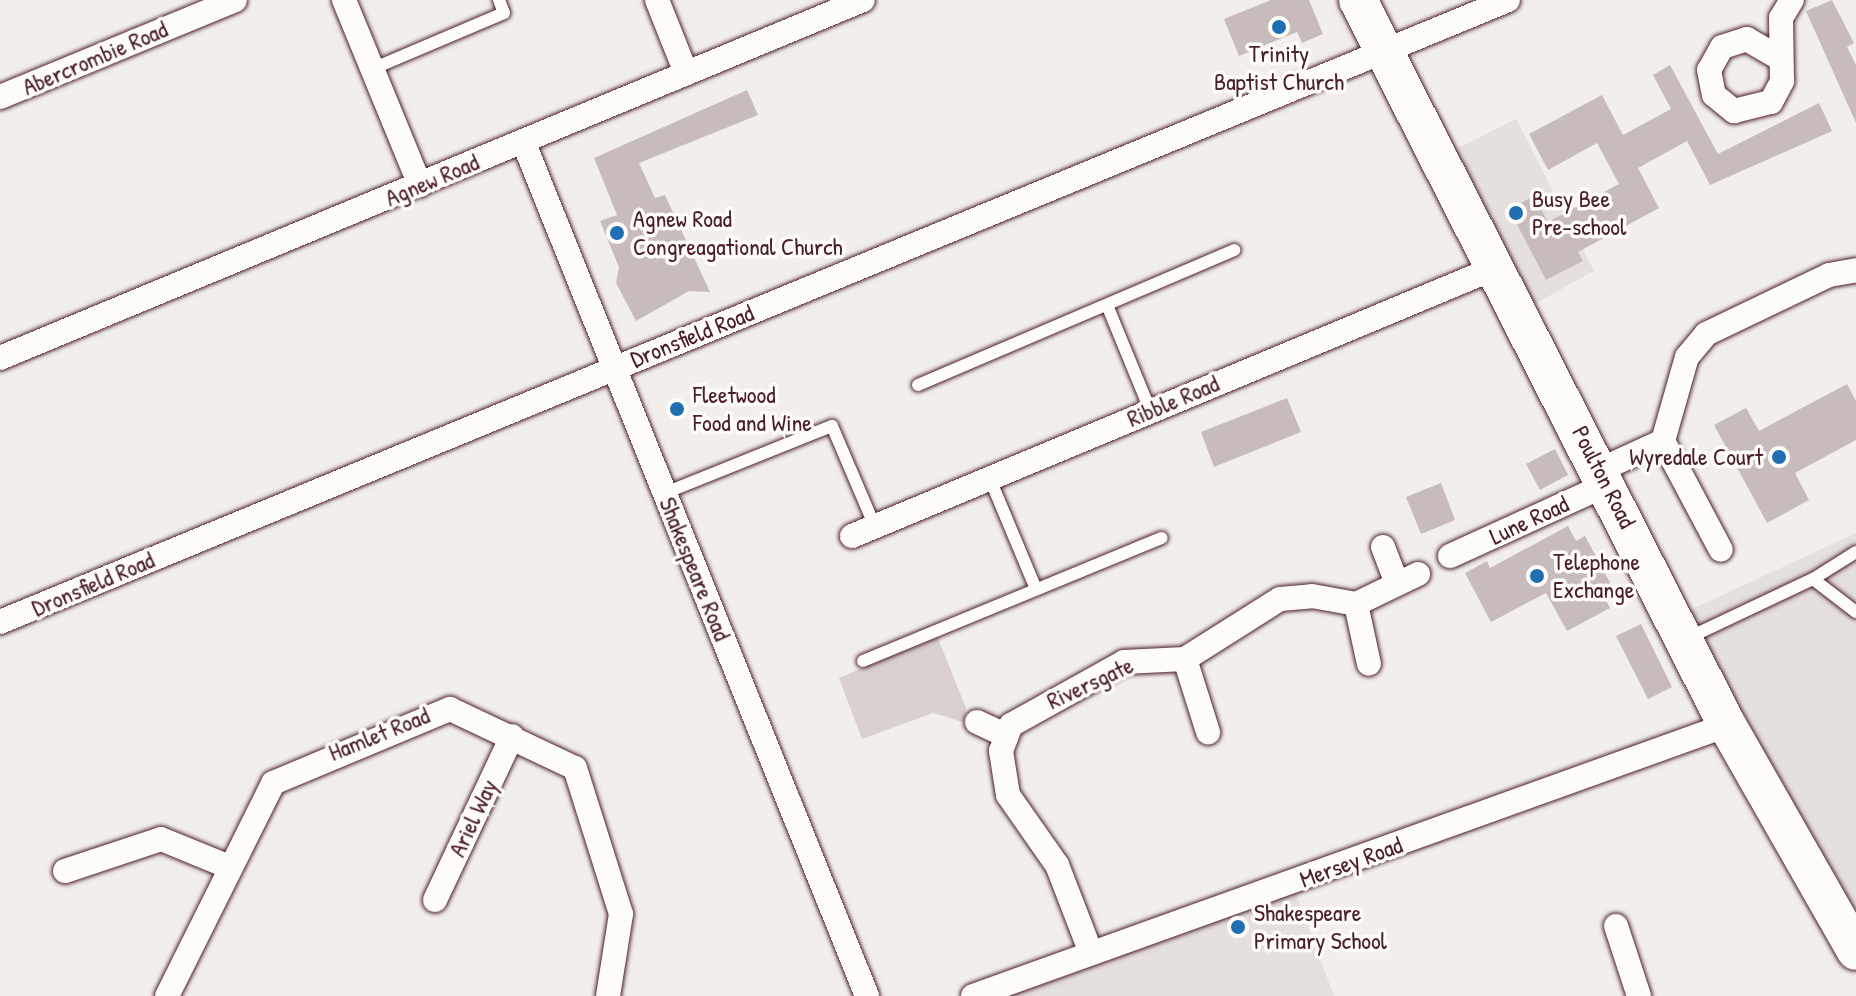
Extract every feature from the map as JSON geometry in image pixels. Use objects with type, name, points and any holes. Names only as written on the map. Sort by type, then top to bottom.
[{"type":"main road","name":"Poulton Road","points":[[1358,0],[1604,477],[1727,725],[1856,951]]},
{"type":"street","name":"Abercrombie Road","points":[[0,97],[235,0]]},
{"type":"street","points":[[344,0],[420,185]]},
{"type":"street","points":[[657,0],[686,73]]},
{"type":"street","name":"Agnew Road","points":[[0,358],[863,0]]},
{"type":"street","name":"Dronsfield Road","points":[[0,622],[1508,0]]},
{"type":"street","points":[[1776,56],[1781,18],[1792,0]]},
{"type":"street","name":"Shakespeare Road","points":[[523,141],[867,996]]},
{"type":"street","name":"Ribble Road","points":[[852,536],[1495,268]]},
{"type":"street","points":[[1721,550],[1663,441],[1687,357],[1706,334],[1829,275],[1856,270]]},
{"type":"street","name":"Lune Road","points":[[1450,556],[1604,477],[1663,441]]},
{"type":"street","points":[[1369,664],[1356,604],[1408,578],[1383,547]]},
{"type":"street","name":"Riversgate","points":[[1005,735],[1033,709],[1124,662],[1185,659],[1280,599],[1312,596],[1356,604]]},
{"type":"street","points":[[1185,659],[1208,732]]},
{"type":"street","name":"Hamlet Road","points":[[167,996],[261,799],[304,764],[440,709],[512,736],[567,762],[581,780],[621,914],[608,996]]},
{"type":"street","points":[[977,722],[1005,735],[1001,773],[1008,795],[1057,865],[1091,953]]},
{"type":"street","name":"Mersey Road","points":[[973,996],[1727,725]]},
{"type":"street","name":"Ariel Way","points":[[435,900],[512,736]]},
{"type":"street","points":[[65,871],[161,839],[227,866]]},
{"type":"street","points":[[1616,926],[1639,996]]},
{"type":"lane","points":[[372,69],[504,13],[499,0]]},
{"type":"lane","points":[[918,385],[1234,250]]},
{"type":"lane","points":[[1107,305],[1150,410]]},
{"type":"lane","points":[[665,493],[832,426],[875,527]]},
{"type":"lane","points":[[990,479],[1036,589]]},
{"type":"lane","points":[[863,661],[1162,538]]},
{"type":"lane","points":[[1686,639],[1813,579],[1856,552]]},
{"type":"lane","points":[[1813,579],[1856,612]]},
{"type":"shaded area","name":"Busy Bee Pre-school","points":[[1516,119],[1594,271],[1518,313],[1439,158]]},
{"type":"shaded area","points":[[1856,533],[1856,937],[1675,617]]},
{"type":"shaded area","points":[[937,636],[966,708],[963,722],[933,713],[862,739],[839,678]]},
{"type":"shaded area","name":"Shakespeare Primary School","points":[[1292,883],[1334,996],[973,996]]},
{"type":"building","name":"Trinity Baptist Church","points":[[1271,0],[1309,0],[1323,34],[1302,43],[1297,32],[1239,56],[1224,19]]},
{"type":"building","points":[[1832,0],[1854,43],[1847,47],[1856,65],[1856,123],[1806,11]]},
{"type":"building","points":[[1670,65],[1718,154],[1819,103],[1832,131],[1710,185],[1687,141],[1638,168],[1659,208],[1578,252],[1583,261],[1546,280],[1509,209],[1534,196],[1548,222],[1619,184],[1597,143],[1548,170],[1529,134],[1602,95],[1623,135],[1671,109],[1653,75]]},
{"type":"building","name":"Agnew Road Congreagational Church","points":[[747,90],[758,115],[639,163],[655,198],[665,195],[710,292],[689,291],[636,321],[616,283],[619,267],[600,221],[617,215],[594,158]]},
{"type":"building","name":"Wyredale Court","points":[[1847,384],[1856,401],[1856,440],[1795,473],[1809,500],[1767,523],[1714,425],[1746,408],[1759,431]]},
{"type":"building","points":[[1287,398],[1301,432],[1214,467],[1201,432]]},
{"type":"building","points":[[1555,449],[1568,475],[1540,490],[1526,464]]},
{"type":"building","points":[[1441,483],[1455,520],[1421,534],[1406,497]]},
{"type":"building","name":"Telephone Exchange","points":[[1568,526],[1576,541],[1585,536],[1614,590],[1603,595],[1610,608],[1567,631],[1546,593],[1491,622],[1465,573],[1487,561],[1490,568]]},
{"type":"building","points":[[1641,624],[1672,687],[1648,699],[1616,636]]},
{"type":"place","name":"Trinity Baptist Church","points":[[1279,27]]},
{"type":"place","name":"Busy Bee Pre-school","points":[[1516,213]]},
{"type":"place","name":"Agnew Road Congreagational Church","points":[[617,233]]},
{"type":"place","name":"Fleetwood Food and Wine","points":[[677,409]]},
{"type":"place","name":"Wyredale Court","points":[[1779,457]]},
{"type":"place","name":"Telephone Exchange","points":[[1537,576]]},
{"type":"place","name":"Shakespeare Primary School","points":[[1238,927]]}]
